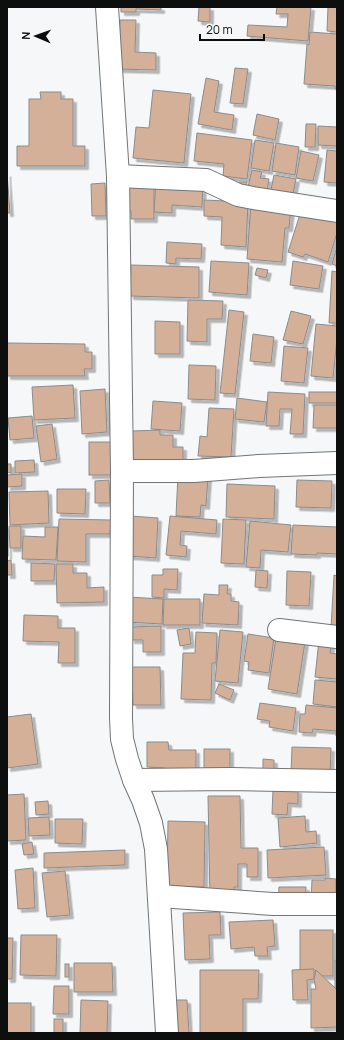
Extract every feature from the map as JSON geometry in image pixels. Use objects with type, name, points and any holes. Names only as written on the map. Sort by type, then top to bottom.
[{"type":"street","points":[[107,7],[118,176],[122,470],[122,739],[134,780],[151,823],[156,849],[167,1033]]},
{"type":"street","points":[[118,176],[206,180],[238,195],[337,211]]},
{"type":"street","points":[[122,470],[194,471],[260,466],[337,463]]},
{"type":"street","points":[[279,630],[337,637]]},
{"type":"street","points":[[134,780],[231,779],[337,781]]},
{"type":"street","points":[[159,896],[273,904],[337,904]]},
{"type":"building","points":[[121,7],[161,7],[161,10],[136,9],[136,12],[121,12]]},
{"type":"building","points":[[199,7],[210,7],[210,22],[198,21]]},
{"type":"building","points":[[277,7],[311,7],[308,41],[247,36],[248,25],[287,27],[288,14],[276,14]]},
{"type":"building","points":[[328,7],[337,7],[337,32],[327,31]]},
{"type":"building","points":[[120,20],[136,20],[135,52],[156,53],[156,70],[119,69]]},
{"type":"building","points":[[310,32],[337,34],[337,89],[335,89],[335,86],[304,84],[307,44],[309,45]]},
{"type":"building","points":[[235,68],[248,69],[243,104],[230,103]]},
{"type":"building","points":[[206,78],[219,81],[214,112],[234,115],[232,130],[198,124]]},
{"type":"building","points":[[153,90],[191,94],[184,163],[133,158],[136,127],[149,128]]},
{"type":"building","points":[[40,92],[61,92],[61,99],[73,99],[73,146],[85,146],[85,166],[17,166],[17,146],[29,146],[29,99],[41,99]]},
{"type":"building","points":[[257,114],[279,119],[275,140],[253,135]]},
{"type":"building","points":[[306,124],[316,124],[315,147],[305,147]]},
{"type":"building","points":[[318,126],[337,127],[337,146],[318,145]]},
{"type":"building","points":[[197,133],[252,140],[247,179],[223,176],[224,164],[194,161]]},
{"type":"building","points":[[255,140],[274,143],[269,171],[251,168]]},
{"type":"building","points":[[276,143],[299,147],[295,175],[272,171]]},
{"type":"building","points":[[327,150],[337,151],[337,183],[324,182]]},
{"type":"building","points":[[301,151],[319,155],[313,181],[296,178]]},
{"type":"building","points":[[252,170],[262,172],[260,178],[269,179],[267,191],[248,187]]},
{"type":"building","points":[[7,173],[10,213],[7,213]]},
{"type":"building","points":[[274,175],[296,179],[293,194],[271,190]]},
{"type":"building","points":[[156,180],[203,183],[202,207],[172,205],[172,213],[154,212]]},
{"type":"building","points":[[129,181],[154,181],[154,219],[131,219],[131,211],[129,211]]},
{"type":"building","points":[[239,182],[247,182],[246,190],[238,189]]},
{"type":"building","points":[[105,183],[106,216],[92,216],[91,184]]},
{"type":"building","points":[[204,200],[248,202],[246,247],[221,245],[222,217],[204,216]]},
{"type":"building","points":[[251,203],[291,207],[289,228],[285,228],[282,262],[247,259]]},
{"type":"building","points":[[302,208],[337,220],[337,233],[328,262],[305,254],[303,257],[288,252]]},
{"type":"building","points":[[167,242],[202,244],[201,259],[176,258],[176,264],[166,263]]},
{"type":"building","points":[[337,250],[337,266],[332,264]]},
{"type":"building","points":[[211,261],[249,263],[247,295],[209,292]]},
{"type":"building","points":[[293,261],[323,266],[319,289],[290,285]]},
{"type":"building","points":[[131,265],[199,267],[199,298],[130,296]]},
{"type":"building","points":[[257,268],[268,270],[266,278],[255,275]]},
{"type":"building","points":[[332,271],[337,272],[337,323],[329,323]]},
{"type":"building","points":[[188,300],[223,301],[222,319],[207,319],[207,342],[187,341]]},
{"type":"building","points":[[229,310],[244,312],[235,394],[220,393]]},
{"type":"building","points":[[291,311],[311,316],[303,344],[283,340]]},
{"type":"building","points":[[155,321],[180,322],[180,354],[155,354]]},
{"type":"building","points":[[316,324],[337,326],[333,378],[311,376]]},
{"type":"building","points":[[253,334],[274,337],[271,363],[250,361]]},
{"type":"building","points":[[7,343],[85,344],[85,352],[92,352],[92,369],[84,369],[85,376],[7,376]]},
{"type":"building","points":[[284,346],[308,348],[304,383],[281,381]]},
{"type":"building","points":[[189,365],[216,366],[215,400],[188,399]]},
{"type":"building","points":[[73,385],[75,418],[34,420],[32,387]]},
{"type":"building","points":[[105,389],[107,432],[82,434],[80,391]]},
{"type":"building","points":[[268,392],[305,394],[303,434],[290,434],[292,409],[280,409],[279,426],[266,426]]},
{"type":"building","points":[[309,392],[337,392],[337,403],[309,403]]},
{"type":"building","points":[[237,398],[267,402],[264,422],[235,419]]},
{"type":"building","points":[[153,401],[182,403],[180,431],[151,429]]},
{"type":"building","points":[[314,405],[337,405],[337,428],[313,428]]},
{"type":"building","points":[[209,408],[234,409],[231,457],[198,456],[200,436],[207,437]]},
{"type":"building","points":[[32,416],[34,438],[10,440],[8,418]]},
{"type":"building","points":[[52,424],[57,459],[41,462],[36,426]]},
{"type":"building","points":[[160,430],[160,435],[173,435],[173,447],[183,447],[183,464],[132,465],[132,431]]},
{"type":"building","points":[[89,442],[111,442],[111,475],[89,475]]},
{"type":"building","points":[[34,460],[35,472],[15,473],[15,461]]},
{"type":"building","points":[[7,464],[11,464],[11,473],[7,472]]},
{"type":"building","points":[[22,474],[22,486],[7,487],[7,475]]},
{"type":"building","points":[[178,475],[208,477],[206,506],[201,505],[200,517],[176,516]]},
{"type":"building","points":[[109,480],[110,503],[95,503],[95,481]]},
{"type":"building","points":[[297,480],[332,481],[331,508],[296,507]]},
{"type":"building","points":[[227,484],[275,486],[274,519],[226,517]]},
{"type":"building","points":[[57,489],[86,489],[85,514],[57,513]]},
{"type":"building","points":[[48,491],[49,523],[10,525],[9,492]]},
{"type":"building","points":[[131,516],[158,518],[156,558],[129,556]]},
{"type":"building","points":[[170,516],[217,520],[216,534],[181,531],[180,545],[187,546],[186,557],[166,555]]},
{"type":"building","points":[[59,519],[111,520],[110,534],[86,534],[86,562],[57,561]]},
{"type":"building","points":[[223,519],[246,520],[244,564],[221,563]]},
{"type":"building","points":[[250,521],[291,525],[288,552],[261,550],[260,568],[246,567]]},
{"type":"building","points":[[293,525],[337,527],[337,554],[291,554]]},
{"type":"building","points":[[9,526],[21,526],[21,548],[10,548]]},
{"type":"building","points":[[45,527],[58,527],[56,560],[22,559],[23,536],[45,537]]},
{"type":"building","points":[[8,529],[8,556],[7,556]]},
{"type":"building","points":[[11,560],[12,575],[7,575],[7,561]]},
{"type":"building","points":[[31,563],[55,564],[54,581],[31,581]]},
{"type":"building","points":[[56,564],[73,564],[73,573],[87,573],[87,588],[104,587],[104,602],[57,603]]},
{"type":"building","points":[[163,569],[178,569],[177,590],[164,589],[164,598],[152,597],[152,575],[163,575]]},
{"type":"building","points":[[256,570],[268,571],[267,588],[255,587]]},
{"type":"building","points":[[287,571],[311,572],[309,606],[286,605]]},
{"type":"building","points":[[334,575],[337,576],[337,628],[331,628]]},
{"type":"building","points":[[219,585],[228,585],[227,594],[231,594],[231,601],[239,602],[238,625],[202,623],[204,594],[219,595]]},
{"type":"building","points":[[128,597],[163,599],[162,624],[127,622]]},
{"type":"building","points":[[164,599],[200,599],[200,625],[163,625]]},
{"type":"building","points":[[24,615],[58,616],[58,628],[75,628],[75,663],[58,663],[59,642],[23,641]]},
{"type":"building","points":[[161,626],[161,652],[143,652],[143,640],[131,640],[131,627]]},
{"type":"building","points":[[189,628],[191,644],[180,646],[177,630]]},
{"type":"building","points":[[220,630],[243,632],[238,683],[215,681]]},
{"type":"building","points":[[196,632],[217,633],[216,663],[212,663],[211,700],[181,699],[183,653],[195,653]]},
{"type":"building","points":[[248,634],[274,638],[269,673],[248,670],[249,662],[244,661]]},
{"type":"building","points":[[276,638],[305,642],[297,694],[268,689]]},
{"type":"building","points":[[319,640],[332,641],[330,653],[337,654],[337,679],[315,677]]},
{"type":"building","points":[[132,667],[160,667],[161,705],[133,705]]},
{"type":"building","points":[[315,680],[337,682],[337,707],[313,704]]},
{"type":"building","points":[[219,684],[234,690],[230,700],[215,693]]},
{"type":"building","points":[[260,703],[296,708],[293,731],[269,727],[270,721],[257,719]]},
{"type":"building","points":[[306,705],[337,708],[337,736],[336,731],[313,729],[312,733],[299,732],[300,714],[305,714]]},
{"type":"building","points":[[31,714],[38,764],[7,768],[7,717]]},
{"type":"building","points":[[147,742],[168,742],[169,750],[196,750],[196,776],[166,775],[165,768],[147,767]]},
{"type":"building","points":[[292,747],[331,748],[330,775],[291,774]]},
{"type":"building","points":[[204,749],[230,749],[230,771],[204,771]]},
{"type":"building","points":[[263,759],[274,760],[274,775],[263,775]]},
{"type":"building","points":[[273,789],[298,790],[298,804],[288,803],[287,815],[272,814]]},
{"type":"building","points":[[24,794],[26,840],[7,841],[7,795]]},
{"type":"building","points":[[208,796],[240,796],[241,848],[258,848],[258,877],[247,877],[247,864],[238,864],[238,887],[234,887],[234,898],[210,898]]},
{"type":"building","points":[[48,801],[49,814],[36,815],[35,802]]},
{"type":"building","points":[[305,816],[306,832],[316,831],[317,843],[280,847],[278,818]]},
{"type":"building","points":[[49,817],[50,835],[29,836],[28,818]]},
{"type":"building","points":[[55,819],[83,819],[82,844],[55,843]]},
{"type":"building","points":[[168,821],[205,822],[204,887],[167,886]]},
{"type":"building","points":[[32,842],[34,854],[24,855],[22,844]]},
{"type":"building","points":[[324,847],[326,875],[268,878],[267,850]]},
{"type":"building","points":[[125,850],[125,865],[44,868],[44,853]]},
{"type":"building","points":[[33,868],[35,908],[18,909],[15,870]]},
{"type":"building","points":[[65,871],[70,915],[47,917],[42,873]]},
{"type":"building","points":[[325,878],[336,879],[336,901],[311,901],[312,880],[325,880]]},
{"type":"building","points":[[279,887],[306,887],[305,901],[278,901]]},
{"type":"building","points":[[220,912],[221,935],[209,935],[210,959],[185,960],[183,913]]},
{"type":"building","points":[[273,920],[275,946],[267,947],[268,956],[255,956],[254,947],[231,949],[229,922]]},
{"type":"building","points":[[300,930],[333,930],[333,976],[300,976]]},
{"type":"building","points":[[21,935],[57,935],[56,976],[20,975]]},
{"type":"building","points":[[7,938],[13,938],[12,979],[7,979]]},
{"type":"building","points":[[335,960],[337,960],[337,989],[335,989]]},
{"type":"building","points":[[74,963],[112,963],[113,992],[74,992]]},
{"type":"building","points":[[65,964],[69,964],[69,977],[65,977]]},
{"type":"building","points":[[314,969],[314,979],[307,980],[308,1000],[293,1000],[292,970]]},
{"type":"building","points":[[200,970],[259,970],[258,999],[243,999],[243,1033],[200,1033]]},
{"type":"building","points":[[316,970],[336,989],[337,1027],[311,1028],[311,989],[316,989],[314,979]]},
{"type":"building","points":[[54,986],[69,986],[69,1014],[53,1014]]},
{"type":"building","points":[[81,1000],[108,1001],[107,1033],[80,1033]]},
{"type":"building","points":[[175,1000],[187,1000],[189,1033],[178,1033]]},
{"type":"building","points":[[7,1003],[31,1003],[31,1033],[7,1033]]},
{"type":"building","points":[[54,1019],[63,1019],[63,1033],[54,1033]]}]
